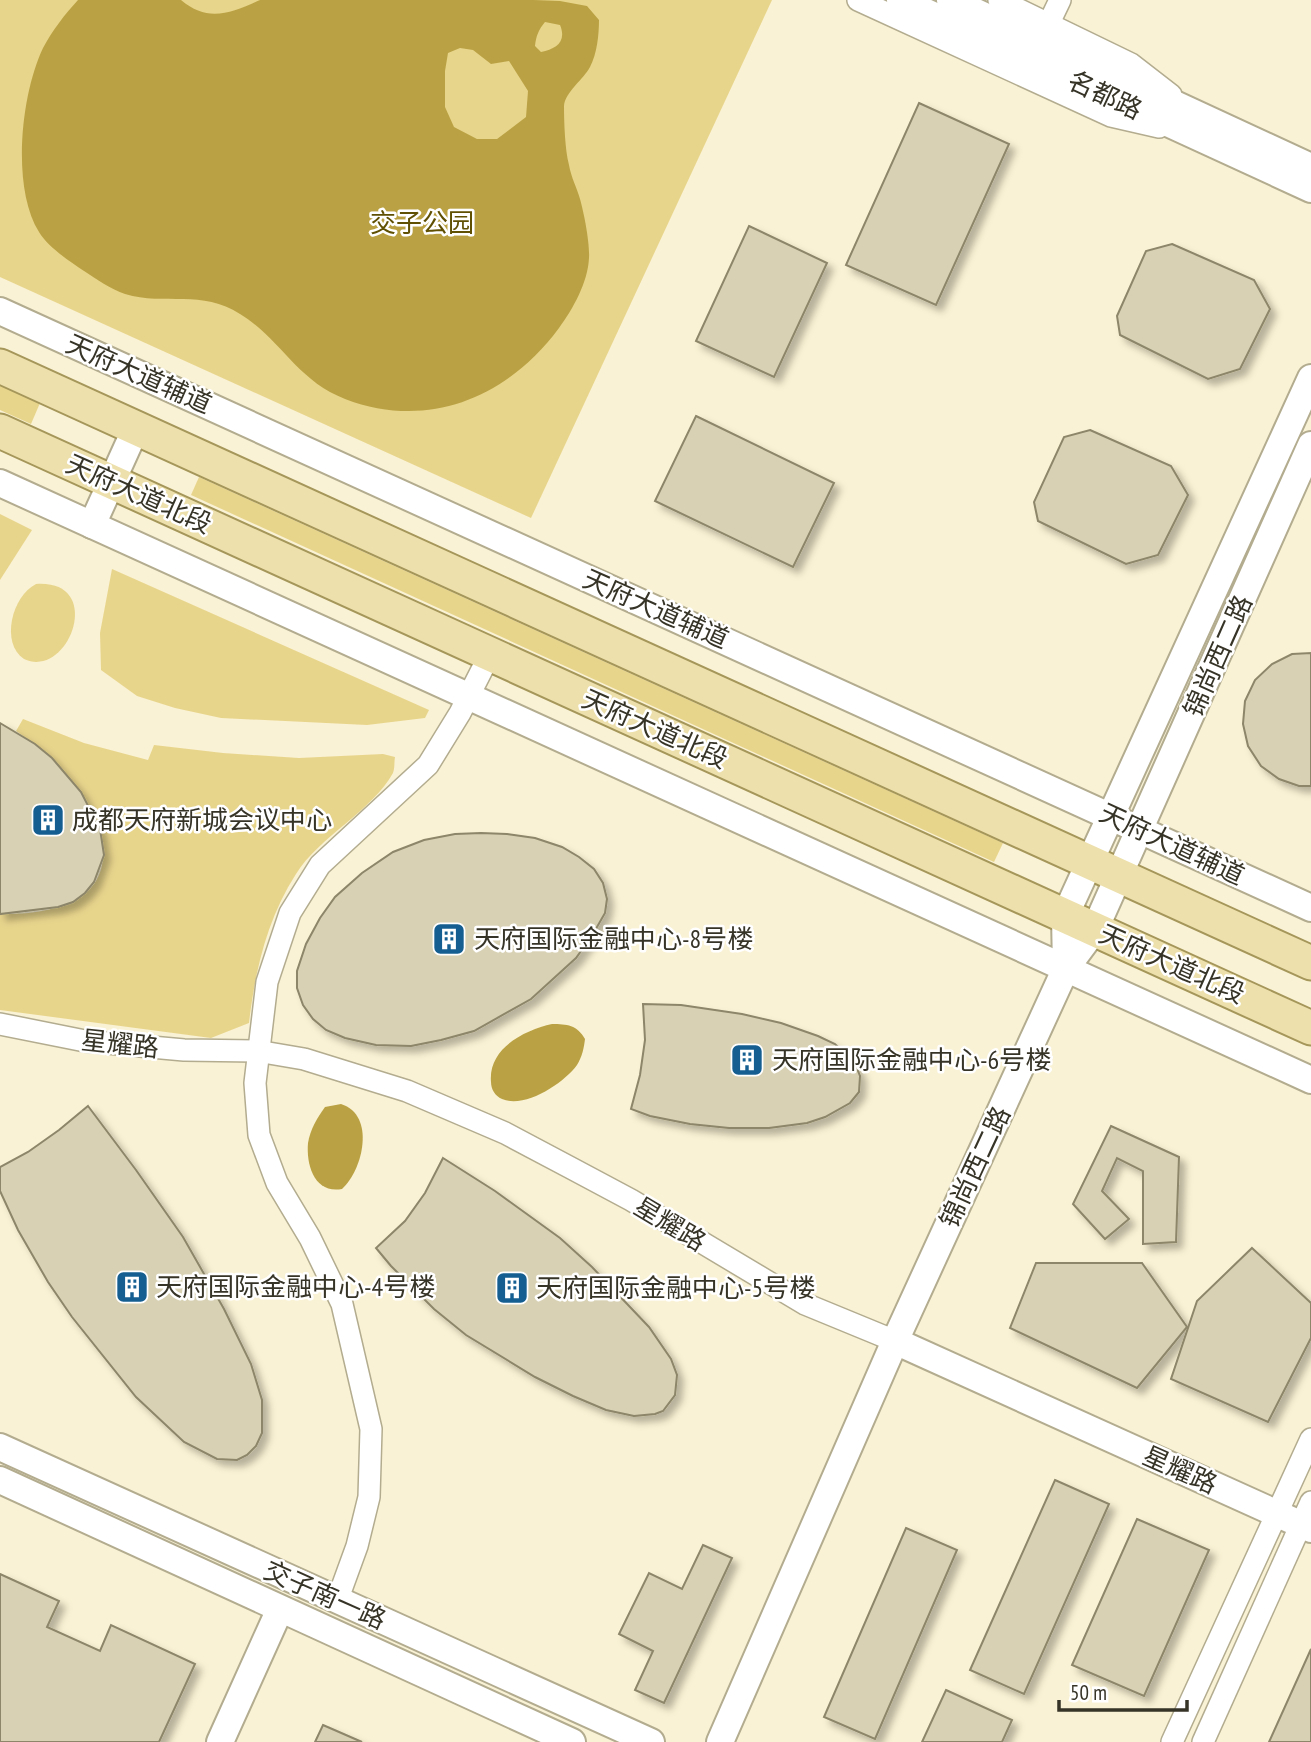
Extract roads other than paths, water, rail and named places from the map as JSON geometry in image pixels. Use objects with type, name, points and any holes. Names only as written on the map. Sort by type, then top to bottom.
[{"type":"main road","points":[[0,366],[1311,963]]},
{"type":"main road","name":"天府大道北段","points":[[0,431],[1311,1028]]},
{"type":"street","points":[[858,0],[1111,116],[1189,122]]},
{"type":"street","name":"名都路","points":[[900,0],[1189,122],[1311,189]]},
{"type":"street","points":[[950,0],[1189,122],[1311,167]]},
{"type":"street","points":[[999,0],[1131,64],[1189,122]]},
{"type":"street","points":[[1049,23],[1060,0]]},
{"type":"street","name":"天府大道辅道","points":[[0,311],[1311,908]]},
{"type":"street","points":[[1066,968],[1065,916],[1104,869],[1110,816],[1311,378]]},
{"type":"street","points":[[92,525],[136,428]]},
{"type":"street","name":"锦尚西二路","points":[[720,1742],[895,1341],[1066,968],[1095,929],[1104,869],[1140,830],[1311,445]]},
{"type":"street","points":[[0,483],[1311,1080]]},
{"type":"street","points":[[337,1601],[357,1546],[369,1497],[371,1429],[342,1304],[310,1238],[277,1183],[259,1135],[254,1083],[267,982],[290,914],[320,865],[428,765],[469,696],[490,654]]},
{"type":"street","name":"星耀路","points":[[0,1024],[85,1041],[184,1050],[257,1051],[304,1059],[407,1091],[505,1133],[631,1200],[805,1304],[1300,1517]]},
{"type":"street","points":[[1203,1742],[1300,1517],[1311,1438]]},
{"type":"street","name":"交子南一路","points":[[0,1447],[651,1742]]},
{"type":"street","name":"交子南一路","points":[[0,1480],[572,1742]]},
{"type":"street","points":[[1172,1742],[1300,1517]]},
{"type":"street","points":[[220,1742],[280,1609]]},
{"type":"place","name":"成都天府新城会议中心","points":[[48,820]]},
{"type":"place","name":"天府国际金融中心-8号楼","points":[[449,939]]},
{"type":"place","name":"天府国际金融中心-6号楼","points":[[747,1060]]},
{"type":"place","name":"天府国际金融中心-4号楼","points":[[132,1287]]},
{"type":"place","name":"天府国际金融中心-5号楼","points":[[512,1288]]},
{"type":"park label","name":"交子公园","points":[[422,223]]}]
